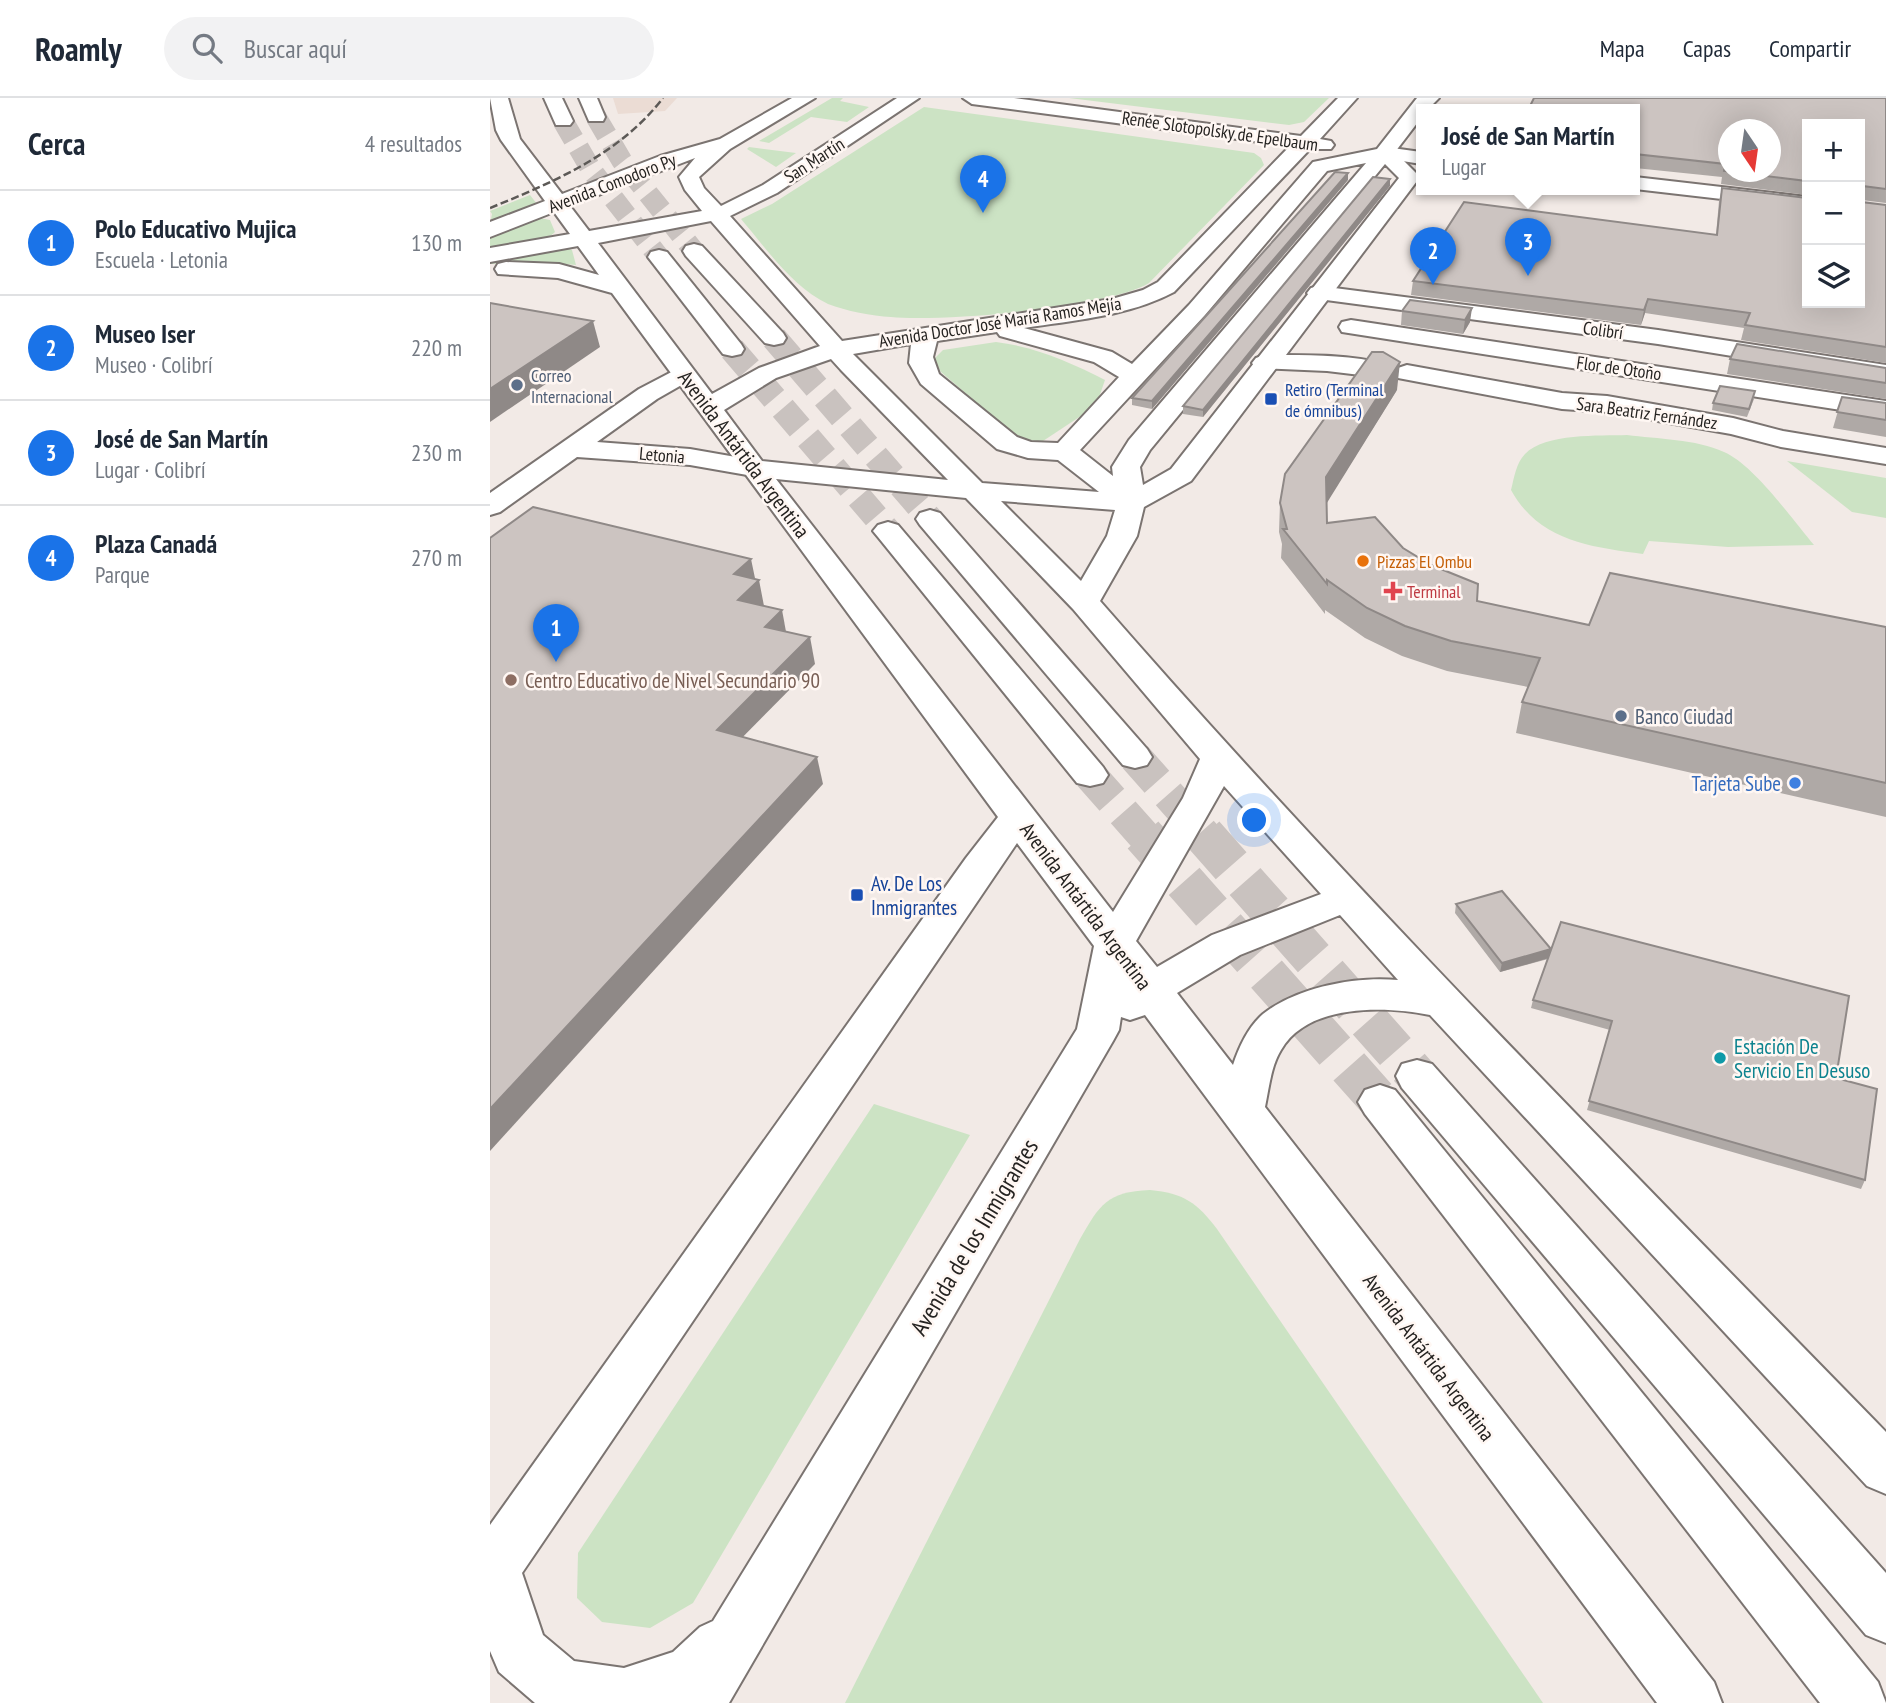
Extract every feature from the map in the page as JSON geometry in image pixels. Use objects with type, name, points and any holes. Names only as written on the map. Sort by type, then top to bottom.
[{"type":"main road","name":"Avenida Antártida Argentina","points":[[499,98],[506,130],[512,140],[620,288],[710,365],[709,408],[753,468],[1693,1703]]},
{"type":"main road","points":[[553,98],[563,121]]},
{"type":"main road","points":[[588,98],[596,117]]},
{"type":"main road","points":[[806,98],[736,137],[694,168],[690,174],[692,186],[835,348],[1083,603],[1218,758],[1443,1003],[1886,1469]]},
{"type":"main road","name":"San Martín","points":[[715,215],[760,194],[910,98]]},
{"type":"main road","name":"Renée Slotopolsky de Epelbaum","points":[[972,98],[1416,157]]},
{"type":"main road","name":"Avenida Doctor José María Ramos Mejía","points":[[709,408],[740,385],[769,370],[835,348],[1115,306],[1151,295],[1166,287],[1348,98]]},
{"type":"main road","points":[[1083,603],[1122,537],[1131,503],[1126,467],[1139,446],[1416,112]]},
{"type":"main road","name":"Avenida Comodoro Py","points":[[490,230],[667,160],[736,137]]},
{"type":"main road","points":[[753,468],[972,491],[1131,503],[1181,475],[1410,177],[1385,153]]},
{"type":"main road","points":[[1065,452],[1181,326],[1320,166],[1385,153]]},
{"type":"main road","points":[[1640,184],[1802,201]]},
{"type":"main road","name":"Avenida Comodoro Py","points":[[490,255],[715,215]]},
{"type":"main road","points":[[694,251],[774,338]]},
{"type":"main road","points":[[659,257],[710,365]]},
{"type":"main road","points":[[490,270],[527,268],[559,271],[620,288]]},
{"type":"main road","name":"Colibrí","points":[[1319,293],[1644,335],[1886,373]]},
{"type":"main road","points":[[1151,295],[1137,312],[1149,323],[1181,326]]},
{"type":"main road","points":[[987,326],[1054,341],[1102,357],[1134,376]]},
{"type":"main road","name":"Flor de Otoño","points":[[1351,327],[1886,409]]},
{"type":"main road","points":[[928,335],[919,357],[922,369],[930,379],[1007,443],[1028,450],[1065,452],[1131,503]]},
{"type":"main road","points":[[490,506],[648,394],[710,365],[835,348]]},
{"type":"main road","points":[[1265,363],[1327,363],[1377,369]]},
{"type":"main road","name":"Sara Beatriz Fernández","points":[[1407,373],[1562,401],[1607,404],[1720,424],[1781,439],[1886,456]]},
{"type":"main road","name":"Letonia","points":[[571,448],[690,457],[753,468]]},
{"type":"main road","points":[[930,519],[1135,757]]},
{"type":"main road","points":[[888,531],[1090,775]]},
{"type":"main road","name":"Avenida de los Inmigrantes","points":[[696,1703],[1098,1030],[1114,944],[1201,798],[1218,758]]},
{"type":"main road","points":[[740,1629],[690,1676],[624,1697],[562,1688],[519,1652],[504,1597],[490,1571],[979,867],[1018,816]]},
{"type":"main road","points":[[1098,1030],[1150,990],[1226,945],[1347,898]]},
{"type":"main road","points":[[1242,1113],[1254,1064],[1268,1035],[1298,1011],[1352,998],[1393,993],[1443,1003]]},
{"type":"main road","points":[[1857,1703],[1398,1089],[1886,1615]]},
{"type":"shaded area","points":[[613,98],[677,98],[665,111],[618,114]]},
{"type":"green space","points":[[832,98],[843,98],[840,101],[869,107],[847,122],[811,117],[769,143],[759,141]]},
{"type":"green space","points":[[1069,98],[1329,98],[1304,122],[1289,125]]},
{"type":"green space","points":[[924,107],[1254,153],[1261,158],[1264,165],[1149,283],[1128,292],[1063,306],[947,317],[884,316],[828,304],[791,277],[741,219],[772,204]]},
{"type":"green space","points":[[749,147],[796,153],[776,167],[747,149]]},
{"type":"green space","points":[[530,195],[537,204],[490,224],[490,211]]},
{"type":"green space","points":[[540,218],[550,220],[555,232],[549,237],[490,249],[490,235]]},
{"type":"green space","points":[[566,248],[572,250],[576,265],[541,262],[490,264],[490,261]]},
{"type":"green space","points":[[996,342],[1052,356],[1105,380],[1096,406],[1043,441],[1023,443],[941,372],[934,359],[943,350]]},
{"type":"green space","points":[[1627,435],[1701,444],[1736,459],[1760,480],[1814,545],[1728,547],[1649,541],[1643,554],[1604,548],[1551,531],[1536,521],[1511,490],[1519,462],[1534,447],[1573,437]]},
{"type":"green space","points":[[1787,461],[1886,478],[1886,518],[1852,512]]},
{"type":"green space","points":[[874,1104],[970,1135],[693,1603],[650,1628],[602,1622],[577,1598],[578,1553]]},
{"type":"green space","points":[[1150,1190],[1172,1194],[1189,1201],[1203,1212],[1217,1229],[1543,1703],[845,1703],[1087,1227],[1106,1202],[1114,1197]]},
{"type":"building","points":[[1534,98],[1886,98],[1886,189],[1865,186],[1865,119],[1802,119],[1802,180],[1781,178],[1781,119],[1718,119],[1718,163],[1640,155],[1640,104],[1531,104]]},
{"type":"building","points":[[1335,172],[1348,173],[1152,401],[1132,398],[1224,296]]},
{"type":"building","points":[[1373,177],[1390,179],[1203,410],[1183,406]]},
{"type":"building","points":[[1722,188],[1802,197],[1802,308],[1865,308],[1865,202],[1886,205],[1886,347],[1745,325],[1750,313],[1648,299],[1644,310],[1413,281],[1464,202],[1717,235]]},
{"type":"building","points":[[1410,300],[1472,308],[1465,320],[1402,311]]},
{"type":"building","points":[[490,303],[593,321],[490,389]]},
{"type":"building","points":[[1737,344],[1886,368],[1886,383],[1730,359]]},
{"type":"building","points":[[1372,352],[1383,352],[1400,362],[1326,477],[1327,523],[1375,517],[1403,548],[1431,565],[1478,584],[1477,601],[1589,625],[1610,573],[1886,627],[1886,783],[1522,702],[1540,658],[1451,641],[1405,626],[1367,608],[1327,580],[1327,584],[1283,529],[1287,529],[1280,503],[1285,474]]},
{"type":"building","points":[[1720,386],[1755,391],[1749,409],[1713,403]]},
{"type":"building","points":[[1842,397],[1886,403],[1886,420],[1837,412]]},
{"type":"building","points":[[533,507],[751,559],[734,574],[759,580],[738,600],[782,610],[765,627],[810,637],[717,730],[817,757],[490,1109],[490,538]]},
{"type":"building","points":[[1502,891],[1551,949],[1502,963],[1456,904]]},
{"type":"building","name":"Estación De Servicio En Desuso","points":[[1561,922],[1849,996],[1836,1078],[1877,1089],[1865,1180],[1589,1101],[1612,1021],[1533,1000]]},
{"type":"tunnel","points":[[596,117],[622,161],[694,251]]},
{"type":"tunnel","points":[[563,121],[592,171],[659,257]]},
{"type":"tunnel","points":[[774,338],[930,519]]},
{"type":"tunnel","points":[[732,349],[888,531]]},
{"type":"tunnel","points":[[1135,757],[1206,837]]},
{"type":"tunnel","points":[[1090,775],[1145,837]]},
{"type":"tunnel","points":[[1143,835],[1380,1102]]},
{"type":"tunnel","points":[[1204,835],[1417,1076]]},
{"type":"railway","points":[[490,208],[562,177],[606,151],[646,118],[663,98]]},
{"type":"place","name":"Plaza Canadá","points":[[983,213]]},
{"type":"place","name":"José de San Martín","points":[[1528,276]]},
{"type":"place","name":"Museo Iser","points":[[1433,285]]},
{"type":"place","name":"Correo Internacional","points":[[517,385]]},
{"type":"place","name":"Retiro (Terminal de ómnibus)","points":[[1271,399]]},
{"type":"place","name":"Pizzas El Ombu","points":[[1363,561]]},
{"type":"place","name":"Terminal","points":[[1393,591]]},
{"type":"place","name":"Polo Educativo Mujica","points":[[556,662]]},
{"type":"place","name":"Centro Educativo de Nivel Secundario 90","points":[[511,680]]},
{"type":"place","name":"Banco Ciudad","points":[[1621,716]]},
{"type":"place","name":"Tarjeta Sube","points":[[1795,783]]},
{"type":"place","name":"Av. De Los Inmigrantes","points":[[857,895]]},
{"type":"place","name":"Estación De Servicio En Desuso","points":[[1720,1058]]}]
